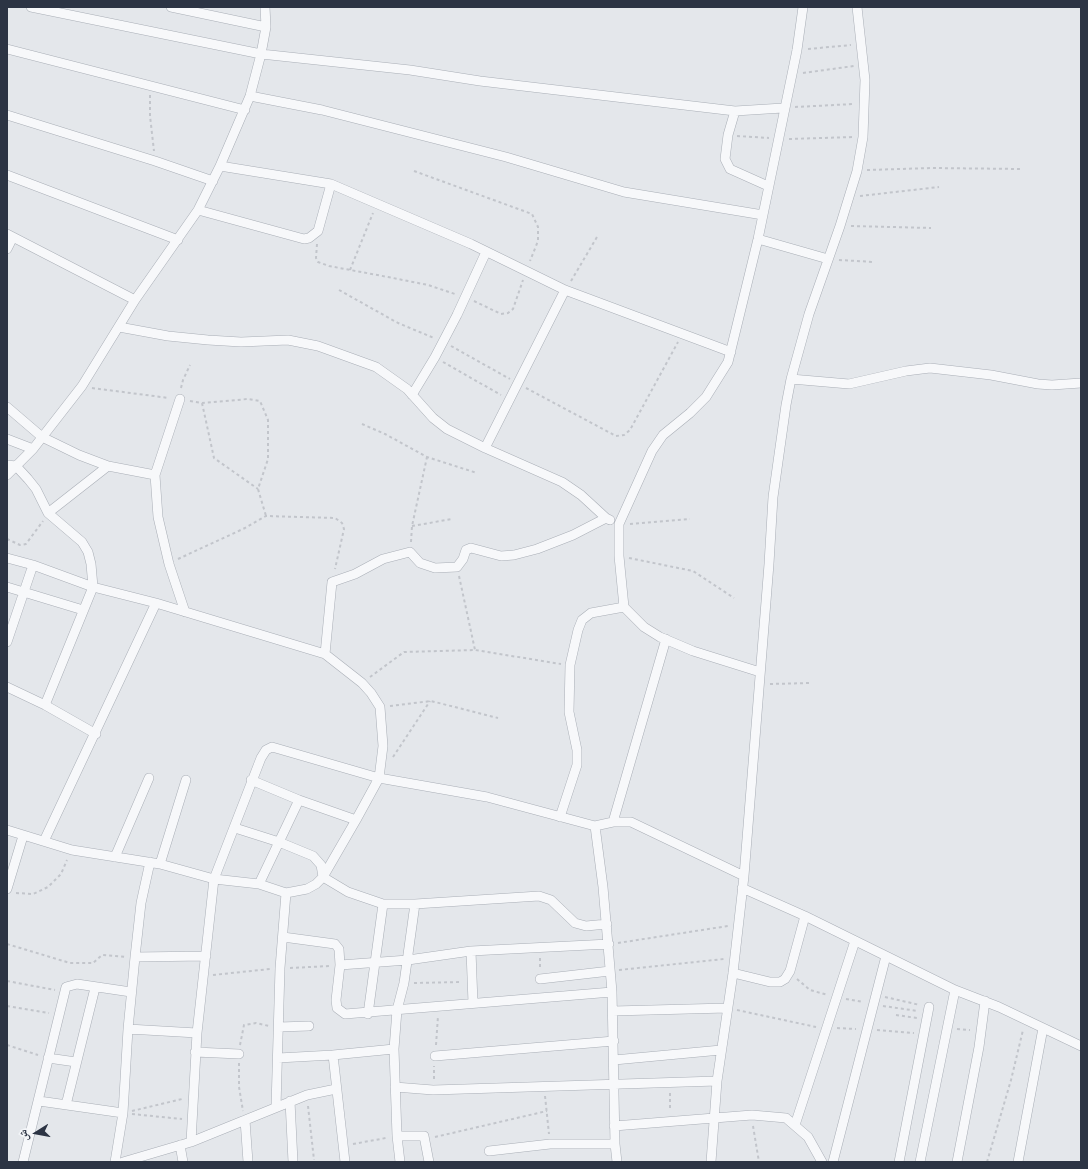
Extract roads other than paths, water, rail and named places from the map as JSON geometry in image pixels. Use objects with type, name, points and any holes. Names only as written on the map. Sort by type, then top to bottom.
[{"type":"street","points":[[31,7],[261,54],[410,70],[494,83],[735,111],[784,108]]},
{"type":"street","points":[[171,7],[266,27]]},
{"type":"street","points":[[7,475],[12,465],[32,450],[82,386],[135,300],[198,210],[220,166],[250,96],[261,54],[266,27],[265,7]]},
{"type":"street","points":[[760,672],[693,651],[666,639],[644,627],[624,607],[619,556],[619,524],[652,451],[663,435],[690,413],[706,397],[728,362],[758,239],[797,50],[803,7]]},
{"type":"street","points":[[711,1162],[717,1081],[735,958],[744,876],[773,497],[786,405],[791,379],[809,314],[840,226],[857,171],[863,137],[866,103],[864,65],[857,7]]},
{"type":"street","points":[[7,49],[245,110]]},
{"type":"street","points":[[250,96],[322,110],[506,157],[624,192],[763,215]]},
{"type":"street","points":[[735,111],[728,135],[725,159],[730,169],[768,186]]},
{"type":"street","points":[[7,115],[155,161],[213,181]]},
{"type":"street","points":[[220,166],[332,184],[376,205],[486,252],[565,290],[731,352]]},
{"type":"street","points":[[7,174],[178,240]]},
{"type":"street","points":[[198,210],[304,239],[309,238],[318,231],[332,184]]},
{"type":"street","points":[[7,249],[10,236],[90,279],[135,300]]},
{"type":"street","points":[[758,239],[828,259]]},
{"type":"street","points":[[412,395],[435,357],[486,252]]},
{"type":"street","points":[[485,448],[565,290]]},
{"type":"street","points":[[118,327],[168,336],[241,342],[288,340],[318,346],[376,367],[393,378],[412,395],[433,418],[447,429],[485,448],[562,482],[581,495],[606,518],[619,524]]},
{"type":"street","points":[[791,379],[849,384],[906,371],[930,368],[991,374],[1038,384],[1052,385],[1081,383]]},
{"type":"street","points":[[180,399],[155,474],[158,517],[168,564],[185,612]]},
{"type":"street","points":[[7,407],[42,437],[79,455],[108,466],[155,474]]},
{"type":"street","points":[[7,440],[32,450]]},
{"type":"street","points":[[12,465],[36,489],[48,513],[82,542],[88,552],[91,564],[93,587],[45,705]]},
{"type":"street","points":[[48,513],[108,466]]},
{"type":"street","points":[[325,654],[332,582],[355,574],[382,559],[410,552],[420,563],[435,568],[457,567],[463,559],[466,550],[471,548],[501,556],[514,555],[537,549],[573,535],[606,518]]},
{"type":"street","points":[[7,558],[33,565],[93,587],[156,603],[325,654],[362,683],[380,708],[383,746],[379,778],[323,876],[307,889],[286,892],[259,884],[214,878],[150,862],[72,850],[7,830]]},
{"type":"street","points":[[7,642],[33,565]]},
{"type":"street","points":[[7,587],[83,610]]},
{"type":"street","points":[[44,841],[96,734],[156,603]]},
{"type":"street","points":[[560,816],[577,765],[577,750],[569,712],[570,665],[582,620],[590,613],[624,607]]},
{"type":"street","points":[[612,822],[666,639]]},
{"type":"street","points":[[7,687],[45,705],[96,734]]},
{"type":"street","points":[[191,1142],[191,1120],[194,1096],[197,1033],[214,878],[235,828],[251,780],[266,750],[272,747],[379,778],[487,797],[595,826],[612,822],[631,822],[744,876]]},
{"type":"street","points":[[115,857],[149,778]]},
{"type":"street","points":[[160,864],[186,780]]},
{"type":"street","points":[[251,780],[299,800],[356,820]]},
{"type":"street","points":[[259,884],[299,800]]},
{"type":"street","points":[[595,826],[609,944],[614,1041],[614,1126],[617,1162]]},
{"type":"street","points":[[235,828],[279,842],[313,856],[321,865],[323,876],[348,892],[383,904],[415,904],[539,896],[551,900],[575,923],[586,926],[607,924]]},
{"type":"street","points":[[10,891],[23,836]]},
{"type":"street","points":[[115,1162],[123,1113],[128,1029],[141,903],[150,862]]},
{"type":"street","points":[[742,888],[805,916],[954,990],[1025,1019],[1081,1046]]},
{"type":"street","points":[[276,1107],[280,968],[286,892]]},
{"type":"street","points":[[368,1014],[383,904]]},
{"type":"street","points":[[400,1162],[397,1136],[394,1049],[397,1010],[408,960],[415,904]]},
{"type":"street","points":[[733,973],[770,982],[780,982],[785,979],[790,971],[805,916]]},
{"type":"street","points":[[283,937],[335,944],[339,949],[340,965],[336,1000],[337,1008],[345,1014],[368,1014],[473,1003],[612,992]]},
{"type":"street","points":[[795,1125],[855,941]]},
{"type":"street","points":[[340,965],[408,960],[471,951],[609,944]]},
{"type":"street","points":[[471,951],[473,1003]]},
{"type":"street","points":[[135,957],[206,956]]},
{"type":"street","points":[[833,1162],[886,956]]},
{"type":"street","points":[[540,979],[610,972]]},
{"type":"street","points":[[23,1162],[66,987],[71,984],[132,992]]},
{"type":"street","points":[[66,1105],[95,988]]},
{"type":"street","points":[[920,1162],[948,1028],[954,990]]},
{"type":"street","points":[[957,1162],[979,1047],[984,1001]]},
{"type":"street","points":[[613,1011],[727,1008]]},
{"type":"street","points":[[899,1162],[927,1013]]},
{"type":"street","points":[[279,1028],[309,1026]]},
{"type":"street","points":[[1018,1162],[1043,1028]]},
{"type":"street","points":[[128,1029],[197,1033]]},
{"type":"street","points":[[435,1056],[614,1041]]},
{"type":"street","points":[[278,1058],[333,1056],[394,1049]]},
{"type":"street","points":[[614,1060],[721,1050]]},
{"type":"street","points":[[196,1052],[239,1054]]},
{"type":"street","points":[[333,1056],[345,1162]]},
{"type":"street","points":[[48,1058],[76,1062]]},
{"type":"street","points":[[395,1087],[433,1090],[614,1086],[717,1081]]},
{"type":"street","points":[[123,1162],[134,1161],[191,1142],[307,1094],[336,1089]]},
{"type":"street","points":[[39,1101],[123,1113]]},
{"type":"street","points":[[290,1101],[293,1162]]},
{"type":"street","points":[[614,1126],[670,1120],[752,1115],[786,1118],[808,1137],[822,1162]]},
{"type":"street","points":[[245,1120],[248,1162]]},
{"type":"street","points":[[397,1136],[422,1135],[426,1139],[429,1162]]},
{"type":"street","points":[[489,1150],[550,1144],[615,1144]]},
{"type":"street","points":[[180,1145],[183,1162]]}]
